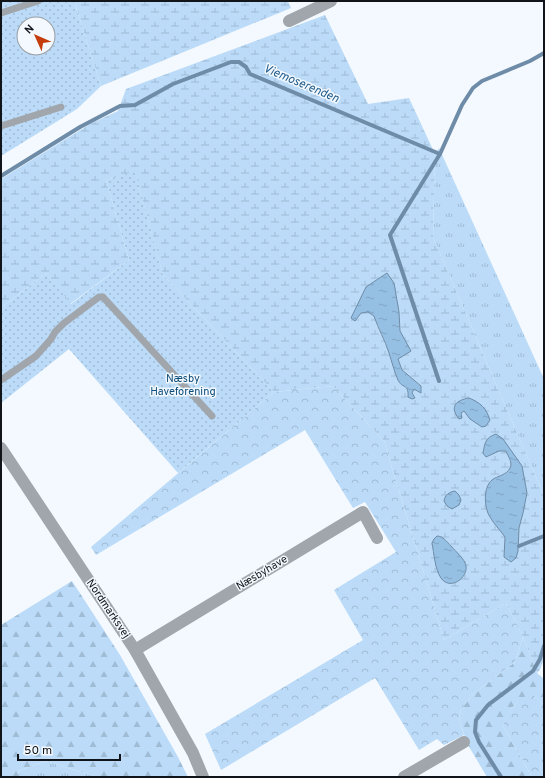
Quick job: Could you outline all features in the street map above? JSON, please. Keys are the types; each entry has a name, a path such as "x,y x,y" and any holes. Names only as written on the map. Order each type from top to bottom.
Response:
{"street":[{"path":"289,21 331,1"},
{"name":"Nordmarksvej","path":"1,448 135,650 193,753 203,777"},
{"name":"Næsbyhave","path":"135,650 363,512 377,538"},
{"path":"404,777 464,742"}],"lane":[{"path":"1,13 38,1"},
{"path":"1,126 61,107"},
{"path":"1,380 36,356 64,323 99,297 103,297 212,416"}],"green space":[{"path":"1,1 74,1 101,86 77,109 1,156"},
{"path":"74,1 288,1 291,8 101,86"},
{"path":"325,15 368,104 409,98 435,154 433,237 544,496 544,658 540,670 537,673 523,637 506,603 444,640 384,441 333,386 274,392 163,275 135,172 106,180 129,260 70,304 46,273 1,308 1,179 90,124 118,111 126,89","holes":["394,283 399,312 400,331 398,359 402,370 421,386 414,389 412,393 415,398 407,388 399,382 389,352 374,316 368,312 361,313","503,439 527,493 519,528 518,551 504,557 505,537 489,516 486,489 491,481 506,473 510,468 511,463 506,451 499,451","445,540 463,560 465,574 457,582 439,575 432,543"]},
{"path":"439,148 544,379 544,496 433,237 435,154"},
{"name":"Næsby Haveforening","path":"135,171 163,275 274,392 178,473 69,349 1,403 1,308 46,273 71,304 129,260 106,180"},
{"path":"333,386 384,441 444,640 506,603 523,637 515,662 473,694 461,709 459,721 464,735 444,745 437,739 419,750 375,678 221,770 205,734 363,640 334,590 396,552 365,502 353,508 305,430 96,555 91,547 274,392"},
{"path":"72,581 120,655 188,777 97,777 46,761 18,771 20,777 1,777 1,625"},
{"path":"523,637 537,673 544,679 544,705 533,695 522,698 513,707 503,726 532,777 487,777 468,745 459,721 461,709 473,694 515,662"},
{"path":"533,695 544,705 544,777 532,777 503,726 507,715 515,704 523,697"},
{"path":"46,761 97,777 20,777 18,771"}],"water":[{"path":"387,273 394,283 399,312 400,331 411,351 398,359 402,370 421,386 421,393 414,389 412,393 415,398 412,399 408,397 406,388 398,380 374,316 368,312 361,313 355,321 351,318 366,287"},
{"path":"469,398 480,404 487,412 490,420 486,426 482,427 470,419 464,411 461,413 462,418 459,419 456,415 454,408 457,402"},
{"path":"496,434 503,439 522,466 527,493 519,528 518,551 516,558 511,562 504,557 505,537 490,517 485,498 489,483 507,472 511,466 506,451 499,451 486,457 483,453 486,441"},
{"path":"455,491 461,500 459,505 452,509 447,506 444,501 448,494"},
{"path":"437,536 446,541 465,563 466,570 464,575 458,581 453,583 445,582 437,571 432,543"}],"waterway":[{"name":"Viemoserenden","path":"1,176 80,127 120,106 135,105 173,84 231,62 239,62 246,67 250,74 440,154 462,105 473,88 482,81 530,61 544,53"},
{"path":"439,381 390,235 440,154"},
{"path":"519,546 544,536"},
{"path":"501,777 479,742 475,732 476,720 488,705 533,671 540,659 544,646"}]}
